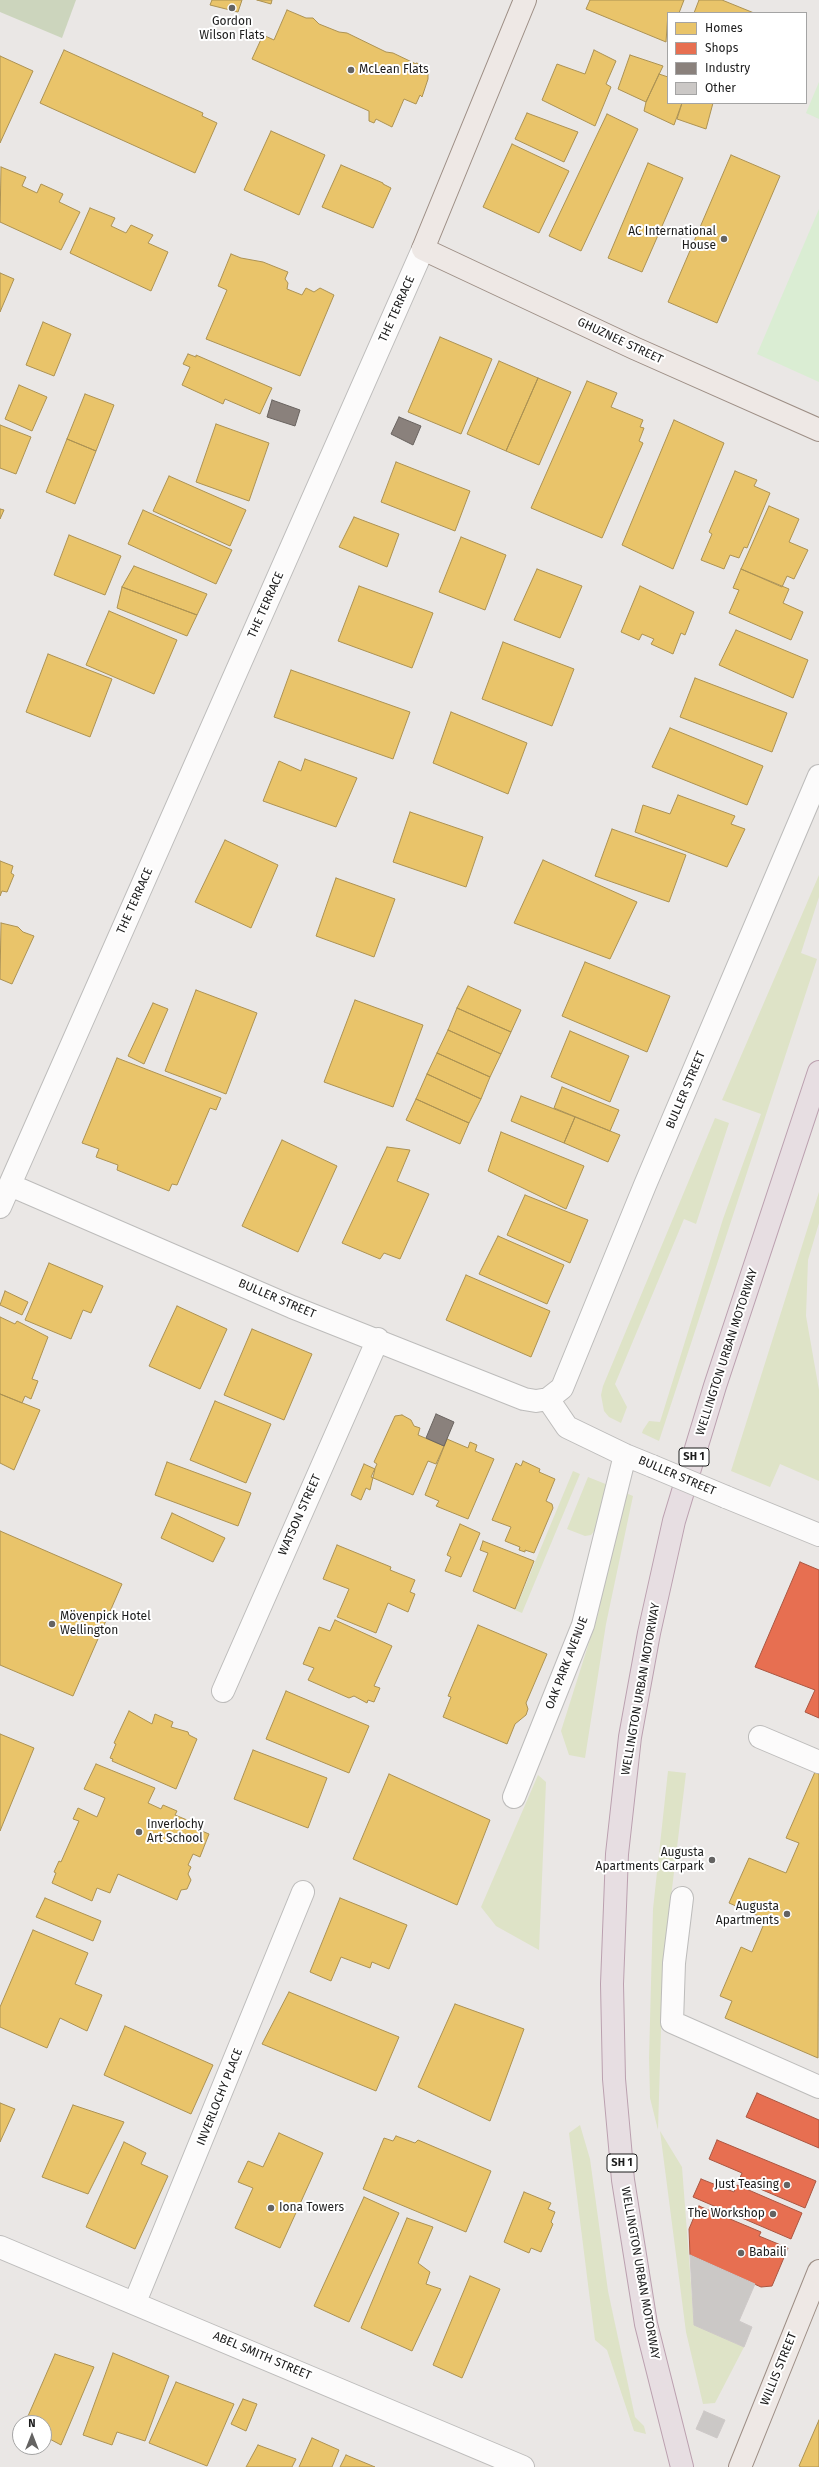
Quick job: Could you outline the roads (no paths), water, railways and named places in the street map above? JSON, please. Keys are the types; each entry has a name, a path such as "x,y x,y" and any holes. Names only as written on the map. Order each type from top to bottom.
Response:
{"highway":[{"name":"WELLINGTON URBAN MOTORWAY","path":"682,2467 646,2324 623,2180 614,2079 612,1992 617,1854 630,1737 649,1633 674,1521 715,1386 819,1072"}],"main road":[{"name":"THE TERRACE","path":"423,249 525,0"},
{"name":"GHUZNEE STREET","path":"423,249 634,348 819,430"},
{"name":"WILLIS STREET","path":"740,2467 819,2271"}],"street":[{"name":"THE TERRACE","path":"0,1207 423,249"},
{"name":"BULLER STREET","path":"10,1185 292,1306 378,1339 524,1399 536,1401 548,1399 562,1388 645,1185 819,776"},
{"name":"WATSON STREET","path":"222,1692 378,1339"},
{"name":"BULLER STREET","path":"548,1399 568,1427 625,1455 819,1534"},
{"name":"OAK PARK AVENUE","path":"514,1797 583,1625 625,1455"},
{"path":"760,1737 819,1762"},
{"name":"INVERLOCHY PLACE","path":"135,2302 303,1892"},
{"path":"682,1898 674,1962 672,2022 819,2087"},
{"name":"ABEL SMITH STREET","path":"0,2247 135,2302 523,2467"}],"place":[{"name":"Gordon Wilson Flats","path":"232,8"},
{"name":"McLean Flats","path":"351,70"},
{"name":"AC International House","path":"724,239"},
{"name":"Mövenpick Hotel Wellington","path":"52,1624"},
{"name":"Inverlochy Art School","path":"139,1832"},
{"name":"Augusta Apartments Carpark","path":"712,1860"},
{"name":"Augusta Apartments","path":"787,1914"},
{"name":"Just Teasing","path":"787,2185"},
{"name":"Iona Towers","path":"271,2208"},
{"name":"The Workshop","path":"773,2214"},
{"name":"Babaili","path":"741,2253"}]}
